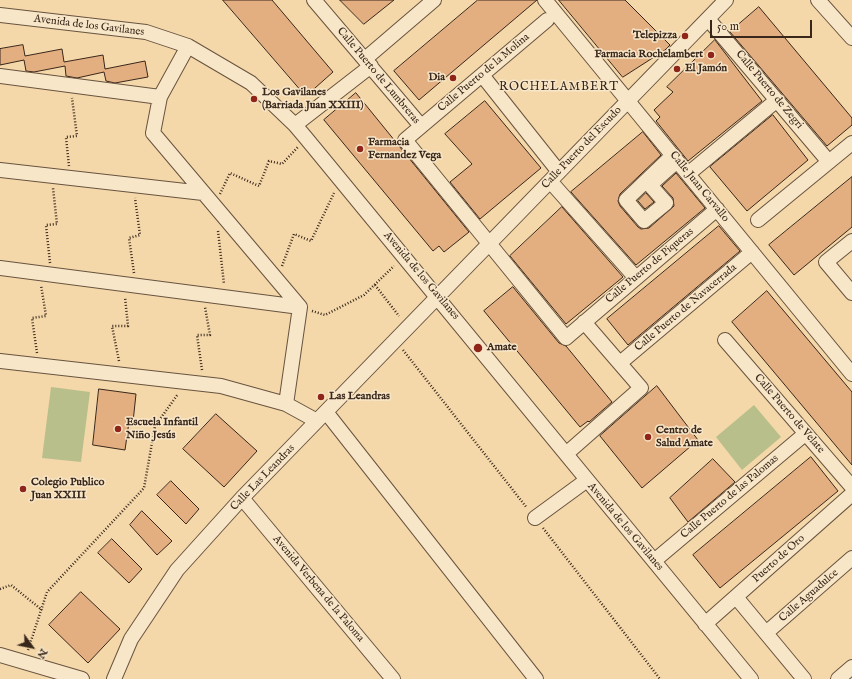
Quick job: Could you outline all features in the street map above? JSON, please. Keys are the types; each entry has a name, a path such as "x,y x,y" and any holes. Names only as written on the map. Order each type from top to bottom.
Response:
{"street":[{"name":"Calle Puerto de Lumbreras","path":"314,0 421,126 405,140 488,244"},
{"path":"295,125 368,63 434,0"},
{"name":"Calle Juan Carvallo","path":"545,0 852,374"},
{"name":"Calle Puerto del Escudo","path":"438,296 726,0"},
{"path":"818,0 852,38"},
{"name":"Avenida de los Gavilanes","path":"0,15 146,32 188,46 251,83 295,125 405,256 751,679"},
{"name":"Calle Puerto de Zegri","path":"708,19 829,162"},
{"name":"Calle Puerto de la Molina","path":"421,126 547,20"},
{"path":"188,46 160,97 153,133 300,307 286,404"},
{"path":"482,74 554,176 636,278"},
{"path":"0,76 160,97"},
{"path":"688,174 777,100"},
{"path":"758,220 852,145"},
{"path":"675,158 650,185 666,203 644,221 626,200 675,158"},
{"path":"0,170 204,193"},
{"name":"Calle Puerto de Piqueras","path":"488,244 566,338 717,209"},
{"path":"852,241 826,262 852,293"},
{"name":"Calle Puerto de Navacerrada","path":"620,363 752,252"},
{"path":"0,268 300,307"},
{"name":"Calle Las Leandras","path":"114,679 131,639 177,570 242,498 438,296"},
{"path":"566,454 641,388 584,322"},
{"name":"Calle Puerto de Velate","path":"725,340 852,488"},
{"path":"0,361 221,386 286,404 321,417 536,679"},
{"name":"Calle Puerto de las Palomas","path":"654,561 805,434"},
{"path":"535,518 587,480"},
{"name":"Puerto de Oro","path":"705,624 852,494"},
{"name":"Avenida Verbena de la Paloma","path":"242,498 393,679"},
{"name":"Calle Aguadulce","path":"766,633 852,558"},
{"path":"736,597 804,679"},
{"path":"0,655 24,662 43,674 82,679"},
{"path":"838,679 852,667"}],"path":[{"path":"70,178 66,137 76,136 71,86"},
{"path":"215,207 230,173 259,186 270,161 282,164 306,138"},
{"path":"39,366 32,318 46,316 46,225 57,224 52,176"},
{"path":"122,375 112,326 128,326 130,285 129,238 140,235 134,186"},
{"path":"276,280 294,234 311,240 337,187"},
{"path":"218,230 226,298"},
{"path":"300,307 325,316 364,295 405,256"},
{"path":"375,285 400,315 396,319"},
{"path":"203,295 210,335 197,335 204,384"},
{"path":"24,662 47,592 144,488 155,426 187,382"},
{"path":"0,589 11,585 42,610"}],"green space":[{"path":"51,387 90,392 81,462 42,458"},
{"path":"754,405 781,437 742,470 716,437"}],"building":[{"path":"223,0 272,0 333,72 306,96"},
{"path":"340,0 394,0 364,24"},
{"path":"478,0 537,0 419,100 394,71"},
{"path":"559,0 625,0 670,45 665,50 623,77"},
{"path":"759,7 852,118 852,125 827,146 730,32"},
{"path":"715,40 762,101 688,161 656,121 660,117 654,110 673,92 667,87"},
{"path":"23,45 25,56 62,49 64,62 103,55 105,69 145,61 148,77 115,83 106,81 104,72 77,78 66,76 65,66 34,72 26,71 24,60 0,65 0,49"},
{"path":"356,93 469,232 444,252 439,246 433,251 324,120"},
{"path":"485,101 541,168 480,219 450,182 472,164 445,134"},
{"path":"773,115 808,160 747,211 710,167"},
{"path":"643,132 661,155 620,194 618,201 620,206 638,227 641,229 649,228 674,206 673,198 662,186 676,173 705,208 636,265 571,192"},
{"path":"852,177 852,227 794,275 769,245"},
{"path":"646,193 654,202 645,209 638,201"},
{"path":"562,207 623,277 566,324 510,256"},
{"path":"719,226 740,251 628,345 607,319"},
{"path":"513,287 559,343 566,346 612,402 589,422 588,421 580,427 484,311"},
{"path":"767,291 852,392 852,465 732,322"},
{"name":"Centro de Salud Amate","path":"657,386 698,440 642,488 600,436"},
{"path":"99,389 136,394 133,422 129,422 125,450 93,445"},
{"path":"216,414 257,451 224,487 183,449"},
{"path":"811,457 838,491 720,588 693,555"},
{"path":"713,459 735,482 688,522 670,498"},
{"path":"171,481 199,509 186,524 157,495"},
{"path":"142,511 172,541 157,555 130,525"},
{"path":"112,539 142,569 129,583 98,553"},
{"path":"81,592 120,629 88,663 49,625"}],"place":[{"name":"Telepizza","path":"685,36"},
{"name":"Farmacia Rochelambert","path":"711,55"},
{"name":"El Jamón","path":"677,69"},
{"name":"Dia","path":"453,78"},
{"name":"Los Gavilanes (Barriada Juan XXIII)","path":"254,99"},
{"name":"Farmacia Fernandez Vega","path":"360,149"},
{"name":"Amate","path":"478,348"},
{"name":"Las Leandras","path":"321,397"},
{"name":"Escuela Infantil Niño Jesús","path":"118,429"},
{"name":"Centro de Salud Amate","path":"648,437"},
{"name":"Colegio Publico Juan XXIII","path":"23,489"}],"district":[{"name":"ROCHELAMBERT","path":"559,88"}]}
